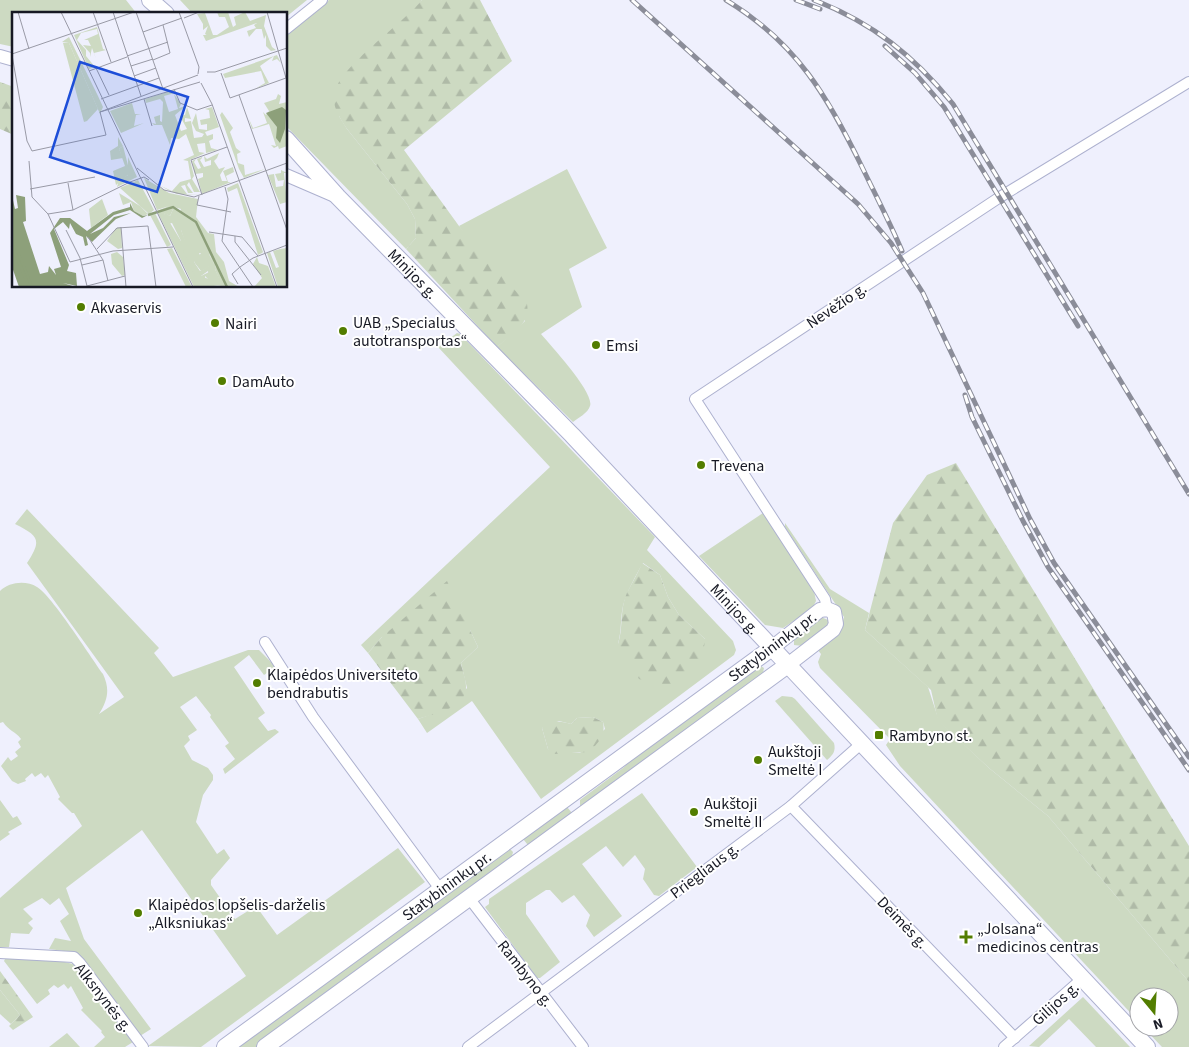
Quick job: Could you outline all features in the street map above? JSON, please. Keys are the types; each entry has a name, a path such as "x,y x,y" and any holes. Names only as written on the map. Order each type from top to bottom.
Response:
{"main road":[{"path":"149,0 157,12"},
{"path":"149,0 164,12"},
{"name":"Minijos g.","path":"288,142 338,197 572,434 1147,1047"},
{"name":"Minijos g.","path":"288,154 338,197"},
{"name":"Statybininkų pr.","path":"225,1047 820,610 827,609 834,612 836,618 833,630 789,664 469,898 274,1044"},
{"path":"570,793 572,808 583,814"},
{"path":"506,840 518,846 521,860"}],"street":[{"path":"288,27 322,0"},
{"name":"Nevėžio g.","path":"827,609 825,599 695,399 1000,197 1189,82"},
{"path":"288,176 338,197"},
{"path":"265,642 313,717 440,889"},
{"name":"Priegliaus g.","path":"468,1047 791,806 862,743"},
{"name":"Deimės g.","path":"791,806 1015,1038"},
{"name":"Rambyno g.","path":"469,898 583,1047"},
{"name":"Alksnynės g.","path":"0,953 74,958 80,963 143,1047"},
{"name":"Gilijos g.","path":"1004,1047 1083,978"}],"green space":[{"path":"0,0 126,0 135,12 12,12 12,47 0,44"},
{"path":"180,0 307,0 288,15 288,12 191,12"},
{"path":"329,0 422,0 339,116 347,129 407,204 415,219 416,238 406,249 288,128 288,34"},
{"path":"422,0 480,0 512,61 404,150 459,226 527,304 526,317 523,323 497,347 406,249 416,238 415,219 407,204 347,129 335,105 334,97 337,86 345,74"},
{"path":"0,82 12,86 12,134 0,129"},
{"path":"567,169 607,248 569,269 582,307 541,334 579,381 590,400 590,406 587,411 573,422 497,347 525,321 459,226"},
{"path":"457,333 460,334 655,537 647,550 733,641 736,650 734,655 541,799 472,701 427,733 418,719 449,708 467,688 461,663 478,647 470,630 382,637 368,653 361,645 550,467 438,347","holes":["643,563 660,575 668,597 679,615 705,639 618,644 624,601","593,717 603,722 605,729 580,753 566,753 548,749 542,728 559,721 571,724 577,718"]},
{"path":"956,463 1189,846 1189,982 1048,816 989,768 938,721 931,690 865,630 893,523 927,475"},
{"path":"27,509 159,648 154,653 173,677 248,650 259,650 276,667 264,675 249,655 234,667 265,713 258,718 268,731 275,729 279,732 225,774 223,769 235,759 225,746 229,743 210,717 211,715 196,696 180,707 197,730 188,736 190,740 184,746 192,760 208,768 213,775 213,780 203,795 196,822 217,854 224,849 230,858 211,880 211,885 235,919 256,906 277,935 398,848 425,882 201,1047 148,1046 246,976 142,830 66,888 84,939 151,1029 140,1036 79,956 71,952 49,949 55,938 71,941 60,921 69,914 59,898 50,905 42,898 23,909 33,919 28,923 33,928 29,934 11,933 9,947 0,947 0,898 82,826 74,813 58,799 60,797 48,775 45,778 41,773 35,777 32,773 25,779 26,781 18,784 12,781 1,766 8,757 11,761 18,756 15,752 21,747 18,742 21,739 3,722 0,723 0,591 13,584 28,583 37,587 52,602 103,674 107,685 107,694 99,714 124,697 27,563 35,549 36,539 29,532 15,524"},
{"path":"763,513 814,591 816,601 812,609 783,628 765,625 699,556"},
{"path":"785,523 830,589 869,613 865,630 928,687 939,721 989,768 1048,816 1189,982 1189,1047 1162,1047 1152,1037 1179,1037 1179,987 1129,987 1129,1011 900,766 886,745 890,739 820,668 818,662 821,654 817,649 840,632 844,617 785,527"},
{"path":"642,563 660,575 668,597 679,615 705,639 704,648 698,662 688,674 669,690 639,679 618,644 625,598"},
{"path":"447,581 478,647 461,663 466,686 465,694 461,700 448,709 418,719 368,653 382,637"},
{"path":"821,617 828,620 828,626 803,646 794,645 794,638"},
{"path":"759,665 764,668 763,673 582,807 580,806 580,800 623,768 647,745"},
{"path":"782,696 795,699 834,743 834,753 827,760 775,701"},
{"path":"593,717 603,722 604,727 598,742 589,752 554,754 548,749 542,728 545,725 555,721 571,724 577,718"},
{"path":"642,793 697,867 659,896 654,895 643,879 645,869 635,855 623,867 606,846 582,864 622,916 594,937 586,926 590,915 574,895 562,903 550,890 546,890 526,903 526,914 560,962 540,978 537,978 485,907 489,904 489,899"},
{"path":"0,800 13,818 17,816 22,824 8,832 10,834 0,841"},
{"path":"567,807 572,813 528,845 523,839"},
{"path":"509,848 513,852 511,860 256,1047 234,1047"},
{"path":"6,957 56,960 73,964 133,1042 125,1047 94,1047 105,1037 102,1031 81,1010 83,1008 71,986 68,989 64,984 58,988 54,985 48,990 50,994 37,1004 4,961"},
{"path":"0,971 33,1017 13,1030 9,1026 20,1015 0,990"},
{"path":"0,990 20,1015 11,1024 0,1014"},
{"path":"1083,997 1130,1047 1096,1047 1069,1019 1039,1047 1029,1046"},
{"path":"67,1033 80,1047 49,1047"}],"railway":[{"path":"632,0 858,204 891,243 923,293 1030,519 1054,563 1189,757"},
{"path":"726,0 772,34 791,53 823,95 850,143 902,251"},
{"path":"796,0 820,9"},
{"path":"814,0 855,19 891,42 923,70 953,104 1189,494"},
{"path":"885,46 915,73 944,107 1078,326"},
{"path":"965,395 972,417 1023,521 1048,567 1189,770"}],"place":[{"name":"Akvaservis","path":"81,307"},
{"name":"Nairi","path":"215,323"},
{"name":"UAB „Specialus autotransportas“","path":"343,331"},
{"name":"Emsi","path":"596,345"},
{"name":"DamAuto","path":"222,381"},
{"name":"Trevena","path":"701,465"},
{"name":"Klaipėdos Universiteto bendrabutis","path":"257,683"},
{"name":"Rambyno st.","path":"879,735"},
{"name":"Aukštoji Smeltė I","path":"758,760"},
{"name":"Aukštoji Smeltė II","path":"694,812"},
{"name":"Klaipėdos lopšelis-darželis „Alksniukas“","path":"138,913"},
{"name":"„Jolsana“ medicinos centras","path":"966,937"}]}
